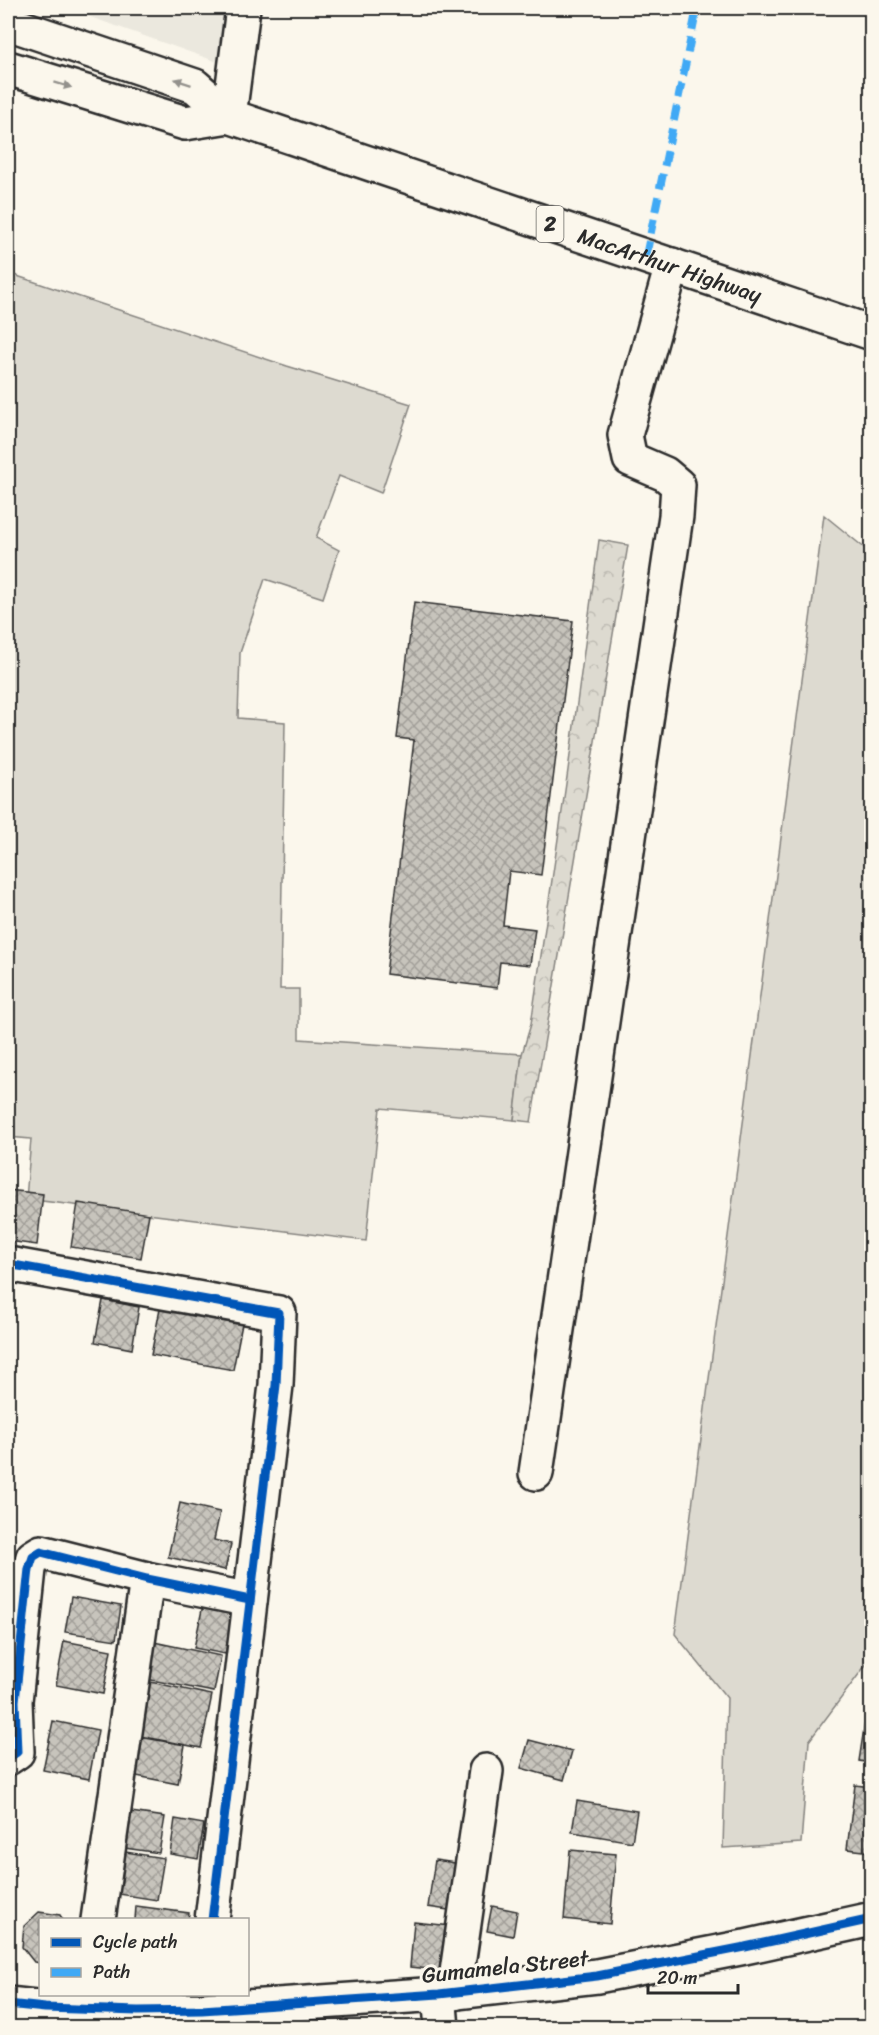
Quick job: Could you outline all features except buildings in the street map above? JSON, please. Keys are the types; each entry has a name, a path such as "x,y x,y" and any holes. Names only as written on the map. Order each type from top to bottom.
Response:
{"main road":[{"path":"229,116 243,8"},
{"name":"MacArthur Highway","path":"8,23 195,86 229,116 872,333"},
{"name":"MacArthur Highway","path":"8,68 185,123 229,116"},
{"path":"536,1473 676,516 678,485 665,474 630,459 625,435 672,265"},
{"path":"8,1264 279,1313 276,1385 212,1918"},
{"path":"8,1758 17,1752 15,1701 29,1569 33,1557 41,1552 147,1579 250,1600"},
{"path":"98,1918 147,1579"},
{"path":"442,2028 486,1771"},
{"name":"Gumamela Street","path":"8,2004 45,2018 87,2002 138,2011 202,2002 271,2017 447,1993 597,1976 746,1947 872,1919"}],"shaded area":[{"path":"65,8 255,8 245,71 215,61"}],"green space":[{"path":"8,273 287,366 411,404 381,493 339,476 316,538 339,550 323,598 265,579 240,653 238,718 285,722 280,989 299,989 299,1039 522,1054 514,1120 380,1108 366,1241 26,1199 31,1139 8,1137"},
{"path":"824,515 872,554 871,1658 809,1741 801,1843 723,1848 727,1698 675,1634"},
{"path":"599,540 628,545 531,1122 514,1120 522,1054 531,1024"}],"marked path":[{"path":"646,256 697,8"}],"cycle path":[{"path":"8,1264 279,1313 276,1385 212,1918"},
{"path":"8,1758 17,1752 15,1701 29,1569 33,1557 41,1552 147,1579 250,1600"},
{"path":"8,2004 45,2008 138,2011 202,2010 439,1994 597,1976 872,1919"}]}
